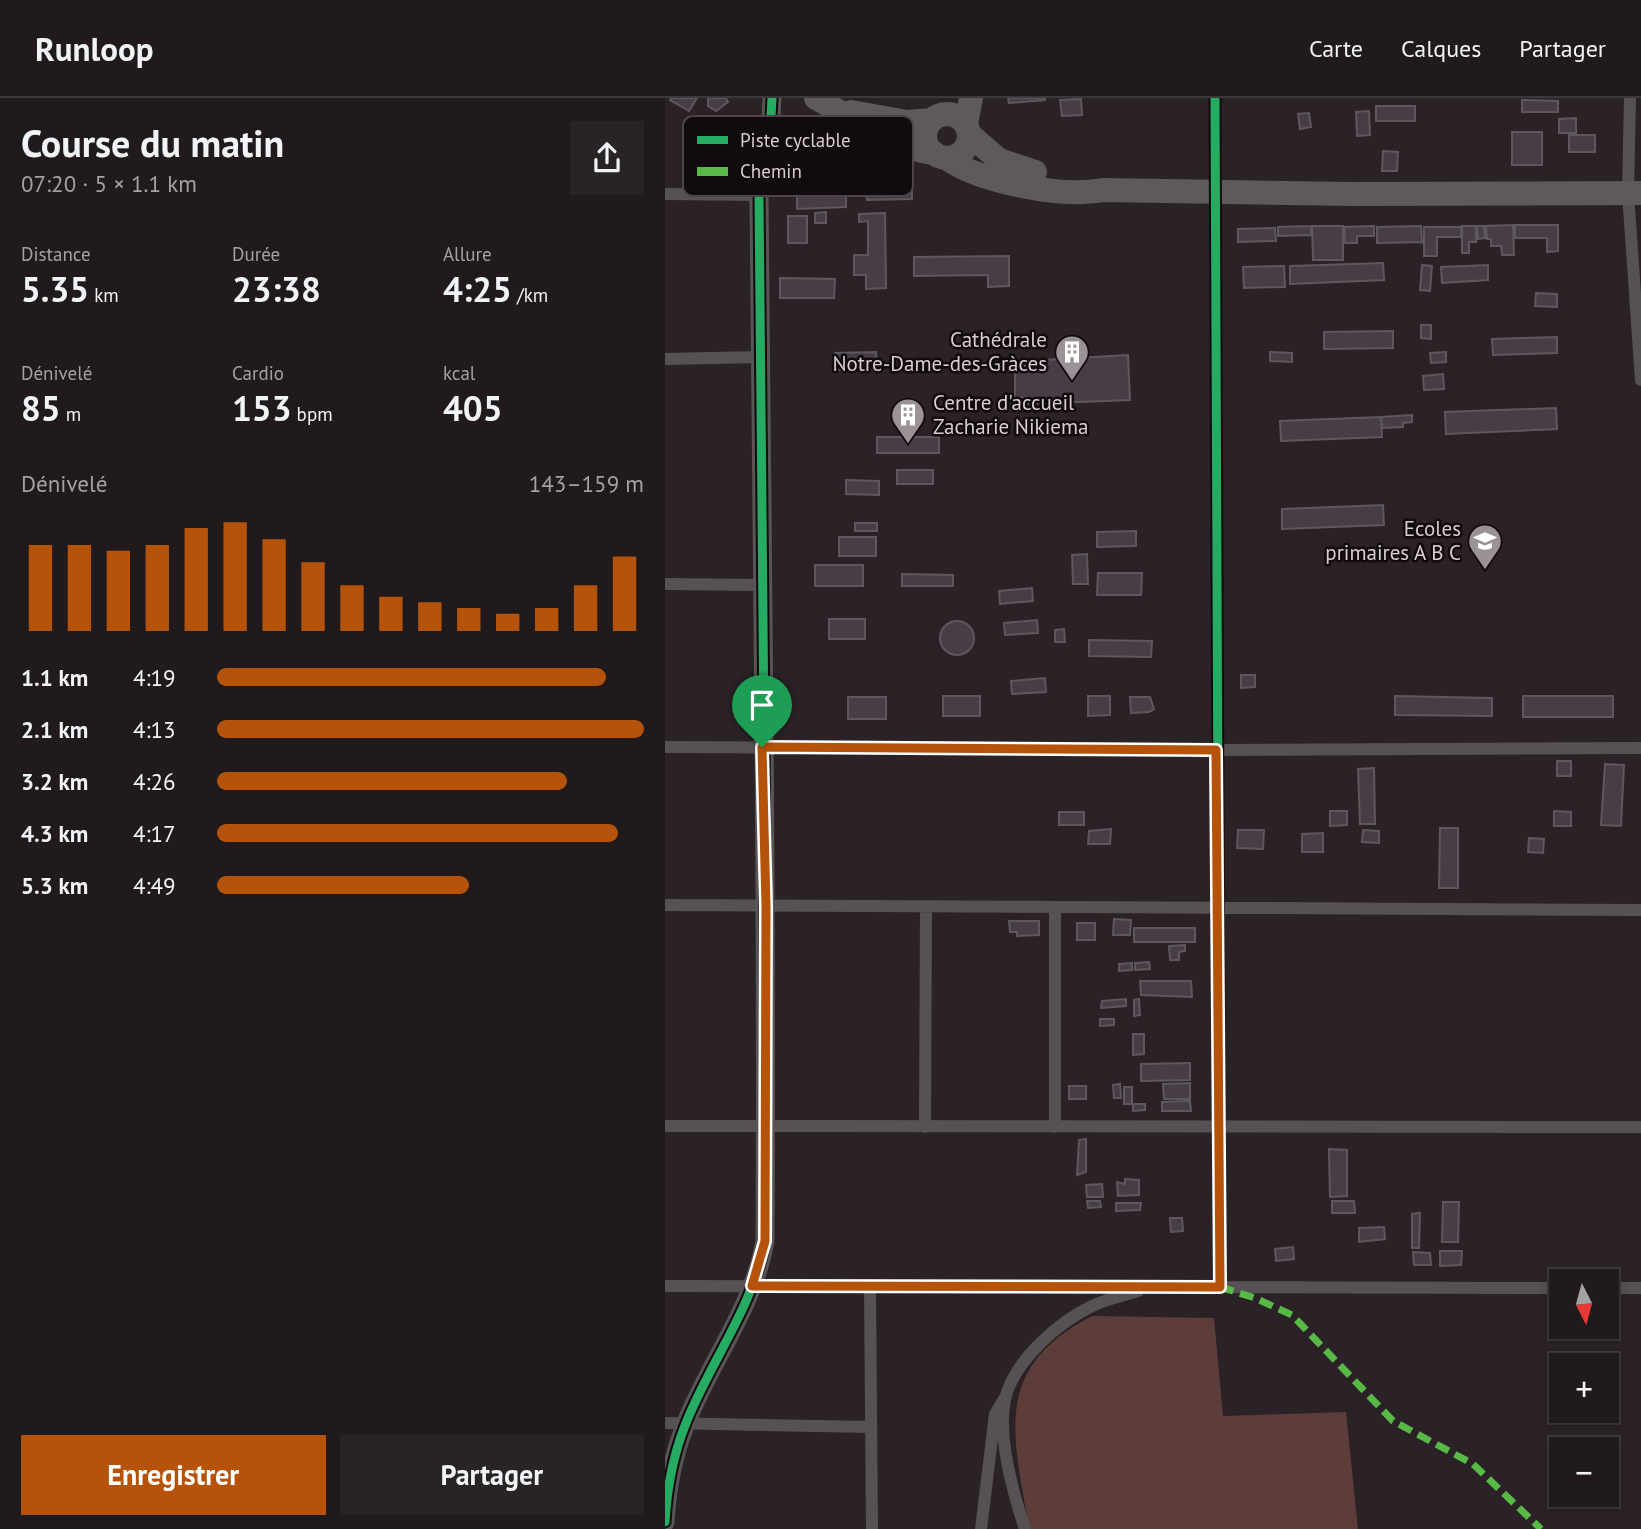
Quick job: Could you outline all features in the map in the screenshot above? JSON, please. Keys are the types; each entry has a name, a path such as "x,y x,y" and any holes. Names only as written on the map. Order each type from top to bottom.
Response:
{"highway":[{"path":"913,150 940,155 960,153 968,141 971,98"},
{"path":"826,104 875,116"},
{"path":"826,104 846,116"},
{"path":"940,111 925,137 940,155 968,170 1008,181 1068,192 1635,193"},
{"path":"913,117 940,111 955,116 999,160 1010,166 1103,190"}],"street":[{"path":"771,116 772,98"},
{"path":"1216,98 1216,750 1220,1287"},
{"path":"1630,98 1641,380"},
{"path":"665,194 683,194"},
{"path":"665,1522 668,1482 686,1423 752,1286 765,1241 766,906 760,585 759,196"},
{"path":"665,359 760,357"},
{"path":"665,584 760,585"},
{"path":"665,747 1216,750 1641,748"},
{"path":"665,905 1217,910 1641,910"},
{"path":"925,1127 926,907"},
{"path":"1055,908 1055,1128"},
{"path":"665,1126 1641,1126"},
{"path":"665,1286 1549,1288"},
{"path":"870,1287 872,1529"},
{"path":"981,1529 995,1414 1029,1355 1066,1323 1093,1306 1151,1287"},
{"path":"1619,1288 1641,1288"},
{"path":"1007,1392 1003,1431 1025,1529"},
{"path":"665,1423 871,1427"}],"shaded area":[{"path":"1092,1316 1214,1318 1223,1416 1346,1412 1358,1529 1029,1529 1015,1434 1017,1407 1023,1382 1037,1358 1059,1337"}],"building":[{"path":"697,98 689,111 670,100"},
{"path":"708,98 726,98 728,102 716,111 708,106"},
{"path":"1008,98 1045,98 1045,100 1009,103"},
{"path":"1081,99 1082,115 1062,116 1060,100"},
{"path":"1522,100 1558,101 1558,112 1522,112"},
{"path":"1376,106 1415,106 1415,121 1376,121"},
{"path":"1369,111 1370,135 1357,136 1356,112"},
{"path":"1309,113 1311,127 1300,129 1298,114"},
{"path":"1576,118 1576,133 1559,133 1559,119"},
{"path":"1512,132 1542,132 1542,165 1512,165"},
{"path":"1569,135 1595,135 1595,152 1569,152"},
{"path":"1383,151 1398,152 1397,171 1382,171"},
{"path":"797,196 846,196 846,207 797,209"},
{"path":"867,196 912,196 912,199 867,200"},
{"path":"826,212 826,223 815,223 815,213"},
{"path":"885,213 886,288 866,289 866,275 854,275 854,255 868,255 868,221 859,222 859,214"},
{"path":"788,216 807,216 807,243 788,243"},
{"path":"1513,225 1514,255 1502,255 1501,246 1491,246 1491,239 1487,239 1486,226"},
{"path":"1515,225 1558,225 1558,251 1547,252 1547,238 1515,238"},
{"path":"1311,226 1311,235 1278,236 1278,227"},
{"path":"1312,226 1343,226 1343,260 1313,260"},
{"path":"1374,226 1374,236 1357,236 1357,243 1345,243 1344,227"},
{"path":"1421,226 1422,242 1377,243 1377,227"},
{"path":"1462,226 1476,226 1476,242 1469,242 1469,253 1462,253"},
{"path":"1477,226 1484,226 1485,238 1478,239"},
{"path":"1424,227 1461,227 1461,237 1437,237 1437,256 1424,256"},
{"path":"1275,228 1276,241 1238,242 1238,229"},
{"path":"1009,256 1009,286 988,287 988,275 914,276 914,257"},
{"path":"1383,263 1384,280 1290,284 1290,266"},
{"path":"1422,265 1432,266 1430,291 1420,290"},
{"path":"1488,265 1488,280 1442,283 1441,267"},
{"path":"1284,266 1285,287 1244,288 1243,267"},
{"path":"780,278 835,279 834,298 780,298"},
{"path":"1536,293 1557,294 1557,307 1535,306"},
{"path":"1421,325 1431,325 1431,339 1421,338"},
{"path":"1393,331 1393,348 1324,349 1324,332"},
{"path":"1557,337 1557,353 1493,355 1492,339"},
{"path":"876,352 877,369 835,370 835,353"},
{"path":"1270,352 1292,353 1292,362 1270,361"},
{"path":"1446,352 1446,362 1431,363 1430,353"},
{"name":"Cathédrale Notre-Dame-des-Gràces","path":"1128,355 1130,400 1028,404 1028,397 1015,398 1015,366 1027,366 1027,361"},
{"path":"1443,374 1444,389 1424,390 1423,376"},
{"path":"1556,408 1557,429 1446,434 1445,412"},
{"path":"1412,415 1412,422 1403,423 1403,427 1382,428 1381,417"},
{"path":"1381,417 1382,437 1281,441 1280,421"},
{"name":"Centre d'accueil Zacharie Nikiema","path":"877,437 939,437 939,453 877,453"},
{"path":"897,470 933,470 933,484 897,484"},
{"path":"846,480 879,481 879,495 846,494"},
{"path":"1383,505 1384,525 1282,529 1282,509"},
{"path":"855,523 877,523 877,531 855,531"},
{"path":"1136,531 1136,546 1097,547 1097,532"},
{"path":"839,537 876,537 876,556 839,556"},
{"path":"1087,554 1088,584 1073,584 1072,555"},
{"path":"815,565 863,565 863,586 815,586"},
{"path":"1098,573 1142,573 1141,595 1097,595"},
{"path":"902,574 953,575 953,586 902,586"},
{"path":"1032,588 1033,601 1000,604 999,591"},
{"path":"829,619 865,619 865,639 829,639"},
{"path":"1037,620 1038,633 1005,635 1004,623"},
{"path":"957,621 969,626 974,638 969,650 957,655 945,650 940,638 945,626"},
{"path":"1064,629 1065,642 1055,642 1055,630"},
{"path":"1089,640 1152,641 1151,657 1089,656"},
{"path":"1241,675 1255,675 1255,687 1241,688"},
{"path":"1045,678 1046,692 1012,694 1011,681"},
{"path":"943,696 980,696 980,716 943,716"},
{"path":"1088,696 1110,696 1110,715 1088,716"},
{"path":"1395,696 1492,698 1492,716 1395,715"},
{"path":"1523,696 1613,696 1613,717 1523,717"},
{"path":"848,697 886,697 886,719 848,719"},
{"path":"1130,697 1150,697 1154,709 1131,713"},
{"path":"1557,761 1571,761 1571,776 1557,776"},
{"path":"1605,764 1624,765 1621,826 1601,825"},
{"path":"1374,768 1375,824 1360,824 1358,769"},
{"path":"1330,811 1347,811 1347,825 1330,826"},
{"path":"1554,811 1571,812 1571,826 1554,826"},
{"path":"1059,812 1084,812 1084,825 1059,825"},
{"path":"1440,828 1458,828 1458,888 1439,888"},
{"path":"1111,829 1110,844 1088,844 1089,831"},
{"path":"1238,830 1264,830 1263,849 1237,848"},
{"path":"1363,830 1379,831 1379,843 1362,842"},
{"path":"1323,833 1323,852 1302,852 1302,834"},
{"path":"1529,838 1544,839 1543,853 1528,852"},
{"path":"1114,919 1131,920 1130,935 1113,935"},
{"path":"1009,921 1039,921 1039,935 1017,936 1017,932 1010,932"},
{"path":"1077,923 1095,923 1095,940 1077,940"},
{"path":"1134,928 1195,928 1195,942 1134,942"},
{"path":"1185,945 1185,951 1179,952 1179,960 1170,960 1169,946"},
{"path":"1149,962 1150,969 1135,970 1135,963"},
{"path":"1132,963 1132,970 1119,971 1119,964"},
{"path":"1140,981 1191,981 1192,997 1141,995"},
{"path":"1126,999 1126,1006 1101,1008 1102,1001"},
{"path":"1139,999 1140,1015 1134,1016 1134,1000"},
{"path":"1100,1019 1114,1019 1114,1025 1100,1026"},
{"path":"1133,1034 1144,1034 1144,1054 1133,1055"},
{"path":"1190,1063 1190,1080 1141,1081 1141,1064"},
{"path":"1190,1083 1190,1099 1164,1099 1163,1084"},
{"path":"1120,1084 1121,1098 1114,1098 1113,1085"},
{"path":"1069,1086 1086,1086 1086,1099 1069,1099"},
{"path":"1124,1087 1132,1087 1132,1104 1124,1104"},
{"path":"1190,1101 1191,1111 1162,1111 1162,1102"},
{"path":"1133,1104 1145,1104 1145,1110 1133,1111"},
{"path":"1086,1139 1086,1172 1077,1175 1079,1140"},
{"path":"1329,1149 1347,1150 1347,1196 1330,1197"},
{"path":"1125,1179 1139,1180 1139,1195 1118,1196 1117,1182 1125,1184"},
{"path":"1102,1184 1103,1197 1087,1197 1086,1185"},
{"path":"1087,1201 1100,1201 1101,1207 1088,1208"},
{"path":"1332,1201 1354,1201 1355,1213 1332,1213"},
{"path":"1443,1202 1459,1202 1458,1242 1442,1242"},
{"path":"1116,1203 1141,1203 1140,1210 1116,1211"},
{"path":"1420,1213 1419,1248 1412,1248 1412,1214"},
{"path":"1170,1218 1182,1218 1183,1231 1171,1232"},
{"path":"1384,1227 1385,1239 1359,1242 1359,1228"},
{"path":"1293,1247 1294,1259 1276,1261 1275,1249"},
{"path":"1440,1251 1462,1251 1461,1265 1440,1266"},
{"path":"1413,1252 1430,1253 1431,1265 1414,1265"}],"marked path":[{"path":"1220,1287 1255,1298 1292,1315 1393,1421 1473,1464 1541,1529"}],"cycle path":[{"path":"771,116 772,98"},
{"path":"1215,98 1220,1287"},
{"path":"665,1522 671,1472 681,1435 751,1288 765,1241 765,849 759,196"}],"place":[{"name":"Cathédrale Notre-Dame-des-Gràces","path":"1072,382"},
{"name":"Centre d'accueil Zacharie Nikiema","path":"908,445"},
{"name":"Ecoles primaires A B C","path":"1485,571"}],"route":[{"path":"762,747 1216,750 1220,1287 752,1286 765,1241 766,906 762,747"}]}
